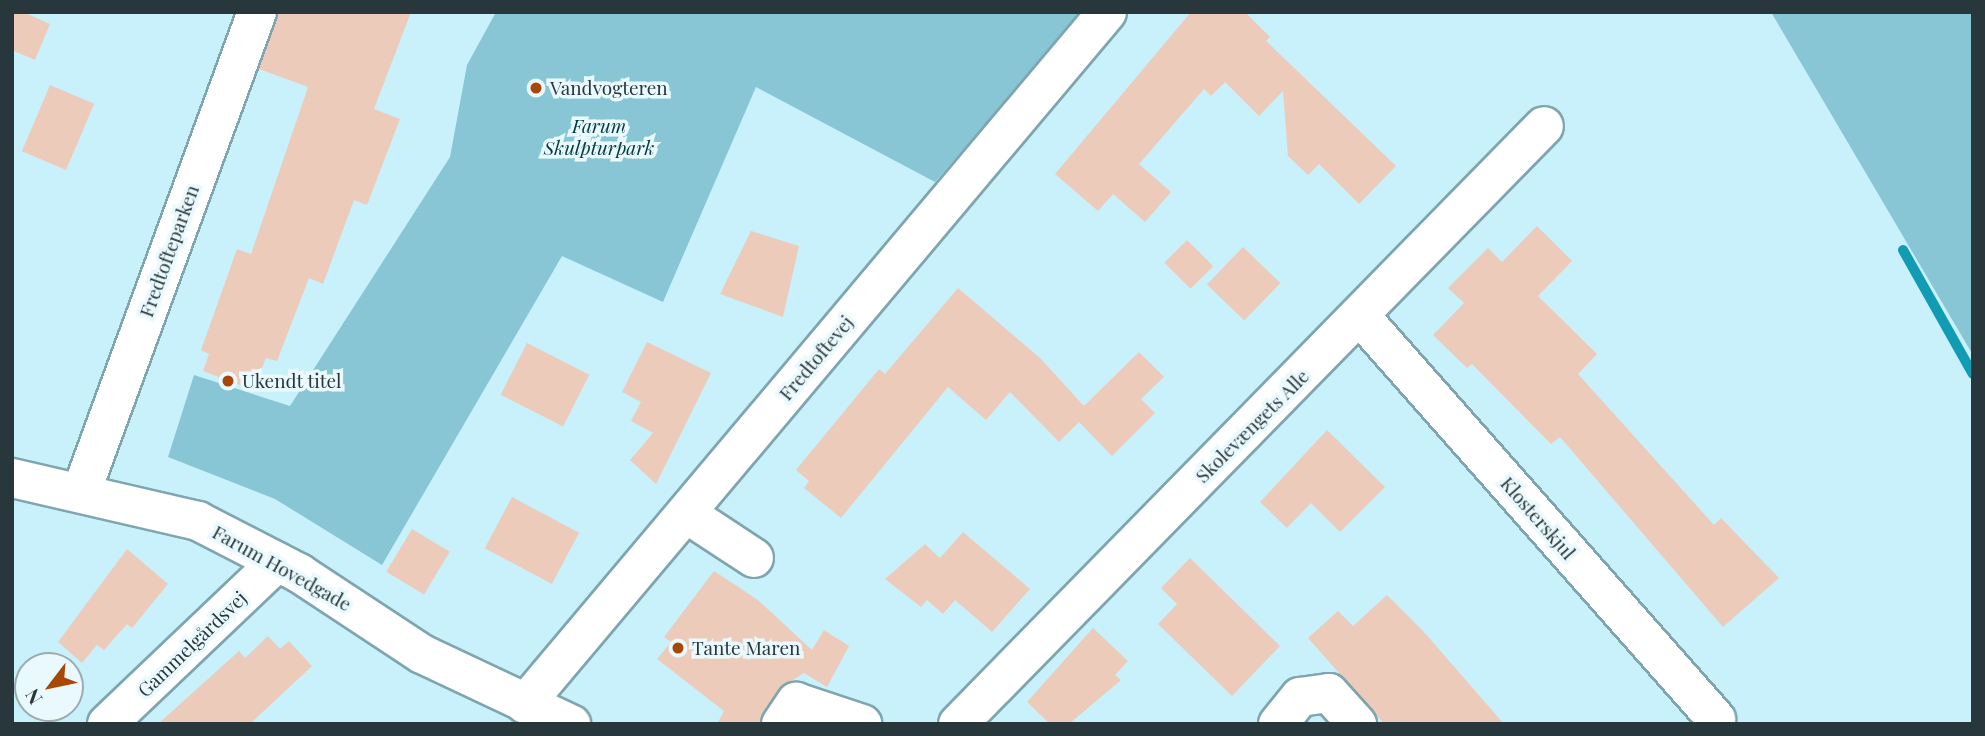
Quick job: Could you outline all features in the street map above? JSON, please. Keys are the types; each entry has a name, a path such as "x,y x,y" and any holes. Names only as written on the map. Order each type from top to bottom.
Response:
{"street":[{"name":"Fredtofteparken","path":"82,490 257,12"},
{"name":"Fredtoftevej","path":"525,704 1107,12"},
{"name":"Skolevængets Alle","path":"958,724 1544,126"},
{"name":"Klosterskjul","path":"1360,316 1716,719"},
{"name":"Farum Hovedgade","path":"12,478 82,490 198,521 277,562 422,653 571,724"},
{"path":"687,514 754,558"},
{"name":"Gammelgårdsvej","path":"107,724 277,562"},
{"path":"1278,724 1300,697 1329,693 1357,724"},
{"path":"781,724 796,702 862,724"}],"green space":[{"name":"Farum Skulpturpark","path":"496,12 1083,12 935,182 756,87 663,302 562,256 382,565 275,499 168,457 194,375 290,406 450,157 467,65"},
{"path":"1771,12 1973,12 1973,355"}],"building":[{"path":"23,12 50,24 35,60 12,50 12,14"},
{"path":"278,12 411,12 374,109 400,119 367,205 354,200 323,284 309,278 277,361 266,358 253,390 203,371 209,354 201,350 237,249 251,254 308,87 259,69"},
{"path":"1191,12 1245,12 1270,37 1266,41 1396,166 1359,204 1319,164 1308,175 1288,156 1283,91 1259,116 1225,82 1211,96 1204,89 1139,164 1171,192 1145,222 1113,194 1098,211 1055,174"},
{"path":"50,85 94,104 66,170 22,151"},
{"path":"1537,226 1572,261 1538,296 1597,354 1578,374 1714,525 1721,518 1779,578 1723,627 1560,437 1551,444 1472,364 1467,368 1433,335 1464,303 1448,288 1488,248 1502,262"},
{"path":"751,231 799,246 783,317 720,294"},
{"path":"1187,240 1213,266 1191,289 1164,263"},
{"path":"1243,247 1280,283 1244,321 1207,284"},
{"path":"958,288 1040,358 1084,406 1139,352 1164,377 1141,399 1155,413 1112,456 1079,422 1059,442 1010,392 986,420 948,387 841,518 804,488 809,481 796,470 879,369 885,374"},
{"path":"647,342 711,373 656,484 630,460 653,433 631,421 641,402 622,392"},
{"path":"527,343 589,375 563,426 501,395"},
{"path":"1327,430 1385,487 1340,532 1311,503 1287,528 1260,502"},
{"path":"512,497 579,533 552,584 485,548"},
{"path":"412,529 450,552 424,595 386,572"},
{"path":"963,532 1030,589 992,632 955,600 943,614 927,600 921,607 885,579 925,544 940,558"},
{"path":"127,549 168,584 132,628 127,624 104,650 97,645 84,661 84,652 69,652 58,642"},
{"path":"1190,558 1280,646 1232,696 1158,624 1177,604 1161,588"},
{"path":"714,571 758,600 812,650 824,630 849,646 827,687 804,673 778,690 759,724 717,724 724,711 657,659 671,642 664,637"},
{"path":"1387,595 1423,631 1504,724 1384,724 1308,638 1338,611 1353,626"},
{"path":"1093,628 1128,661 1115,675 1121,680 1069,724 1050,724 1027,702"},
{"path":"268,636 280,649 289,641 312,666 250,724 158,724 239,651 245,658"}],"waterway":[{"path":"1903,250 1973,374"}],"place":[{"name":"Vandvogteren","path":"536,88"},
{"name":"Ukendt titel","path":"228,381"},
{"name":"Tante Maren","path":"678,648"}]}
